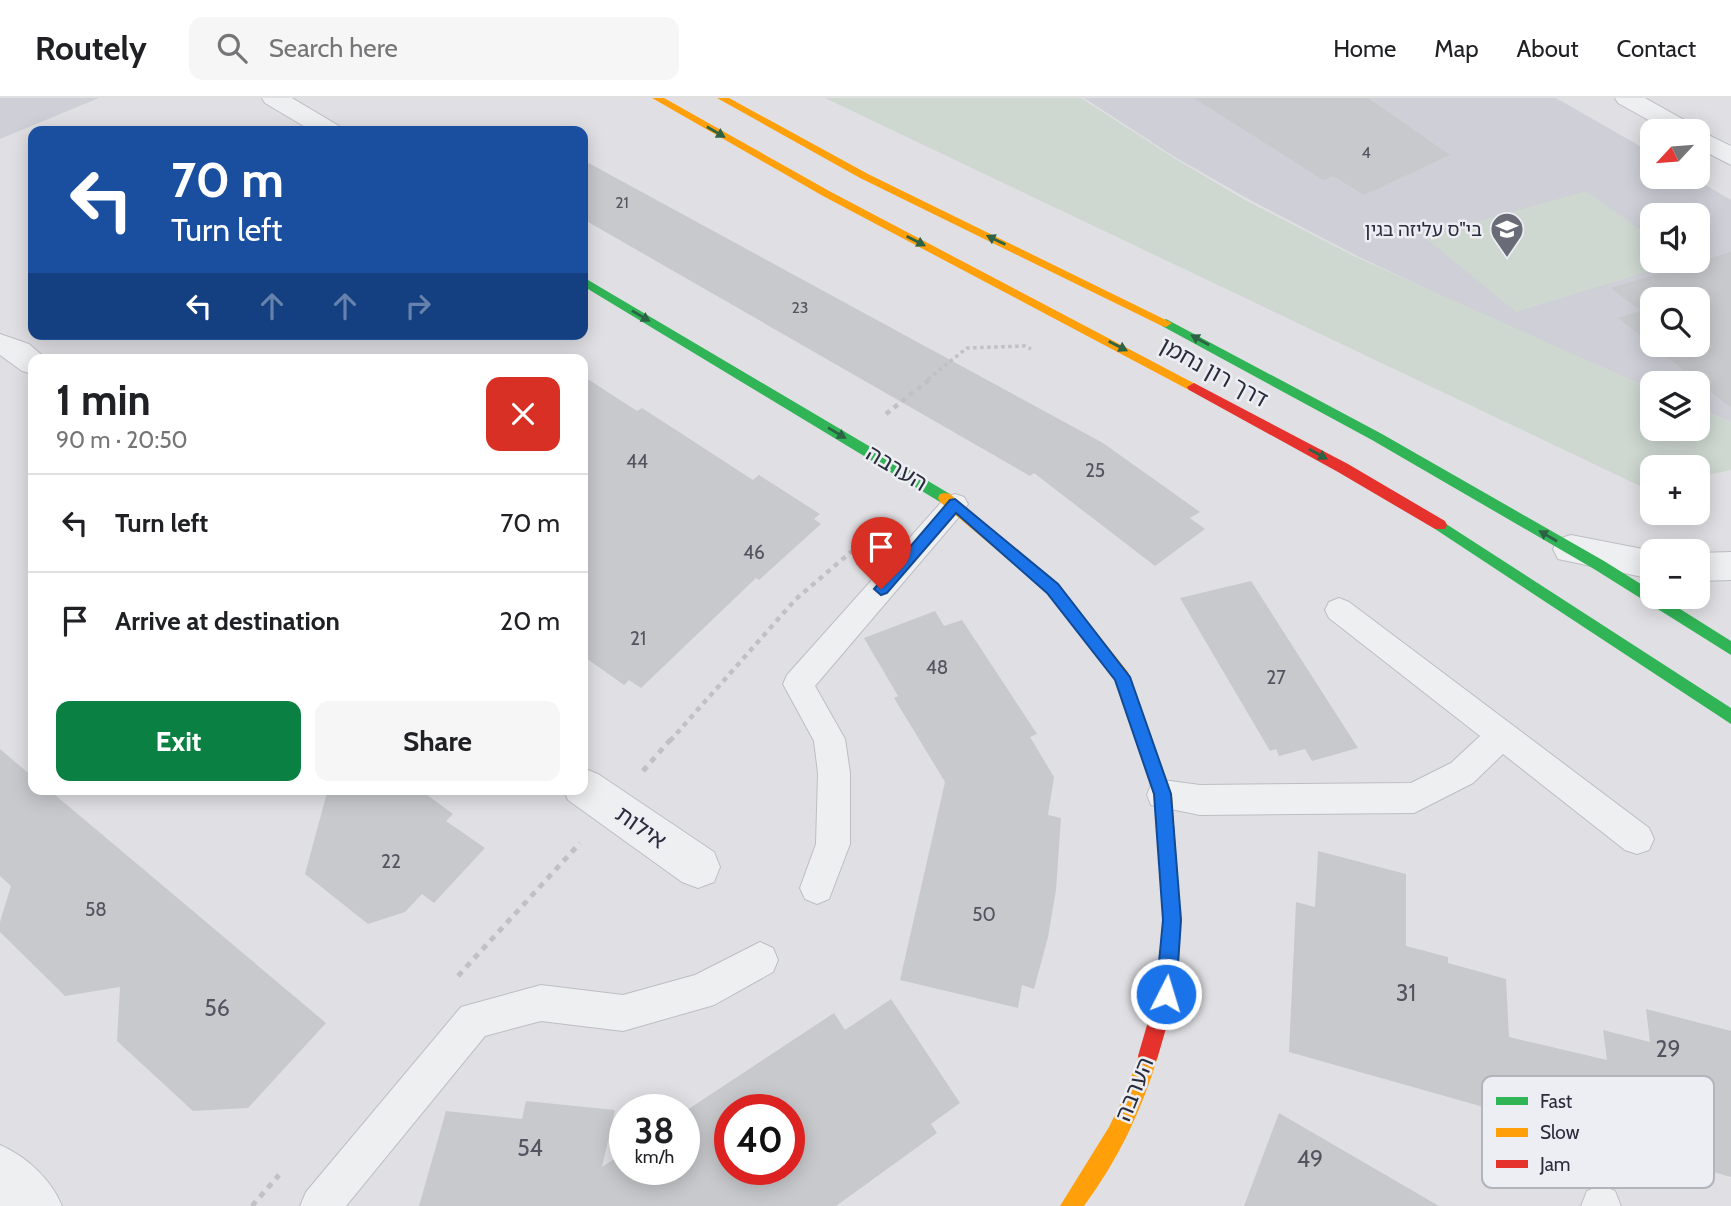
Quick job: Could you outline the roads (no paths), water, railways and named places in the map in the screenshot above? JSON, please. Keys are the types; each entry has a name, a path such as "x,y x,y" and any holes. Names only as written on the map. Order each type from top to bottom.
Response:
{"main road":[{"name":"דרך רון נחמן","path":"657,98 828,196 1155,365 1347,470 1563,602 1731,717"},
{"name":"דרך רון נחמן","path":"722,98 864,176 1189,334 1377,437 1571,549 1731,649"},
{"name":"הערבה","path":"588,284 955,504 1053,589 1122,677 1163,794 1172,920 1166,994 1141,1081 1097,1173 1071,1206"}],"street":[{"path":"274,98 322,126"},
{"path":"1627,98 1664,119"},
{"path":"1710,136 1731,134"},
{"path":"1710,145 1731,157"},
{"path":"0,344 18,351 28,360"},
{"path":"1571,549 1640,563"},
{"path":"1710,567 1731,566"},
{"name":"אילות","path":"597,797 698,867"},
{"path":"0,1171 36,1206"}],"lane":[{"path":"817,888 833,844 834,773 829,740 798,684 955,504"},
{"path":"1339,610 1637,839"},
{"path":"1163,794 1200,800 1414,798 1462,773 1503,734"},
{"path":"320,1206 474,1020 541,1003 623,1013 702,992 760,960"}],"place":[{"name":"בי\"ס עליזה בגין","path":"1507,259"}]}
